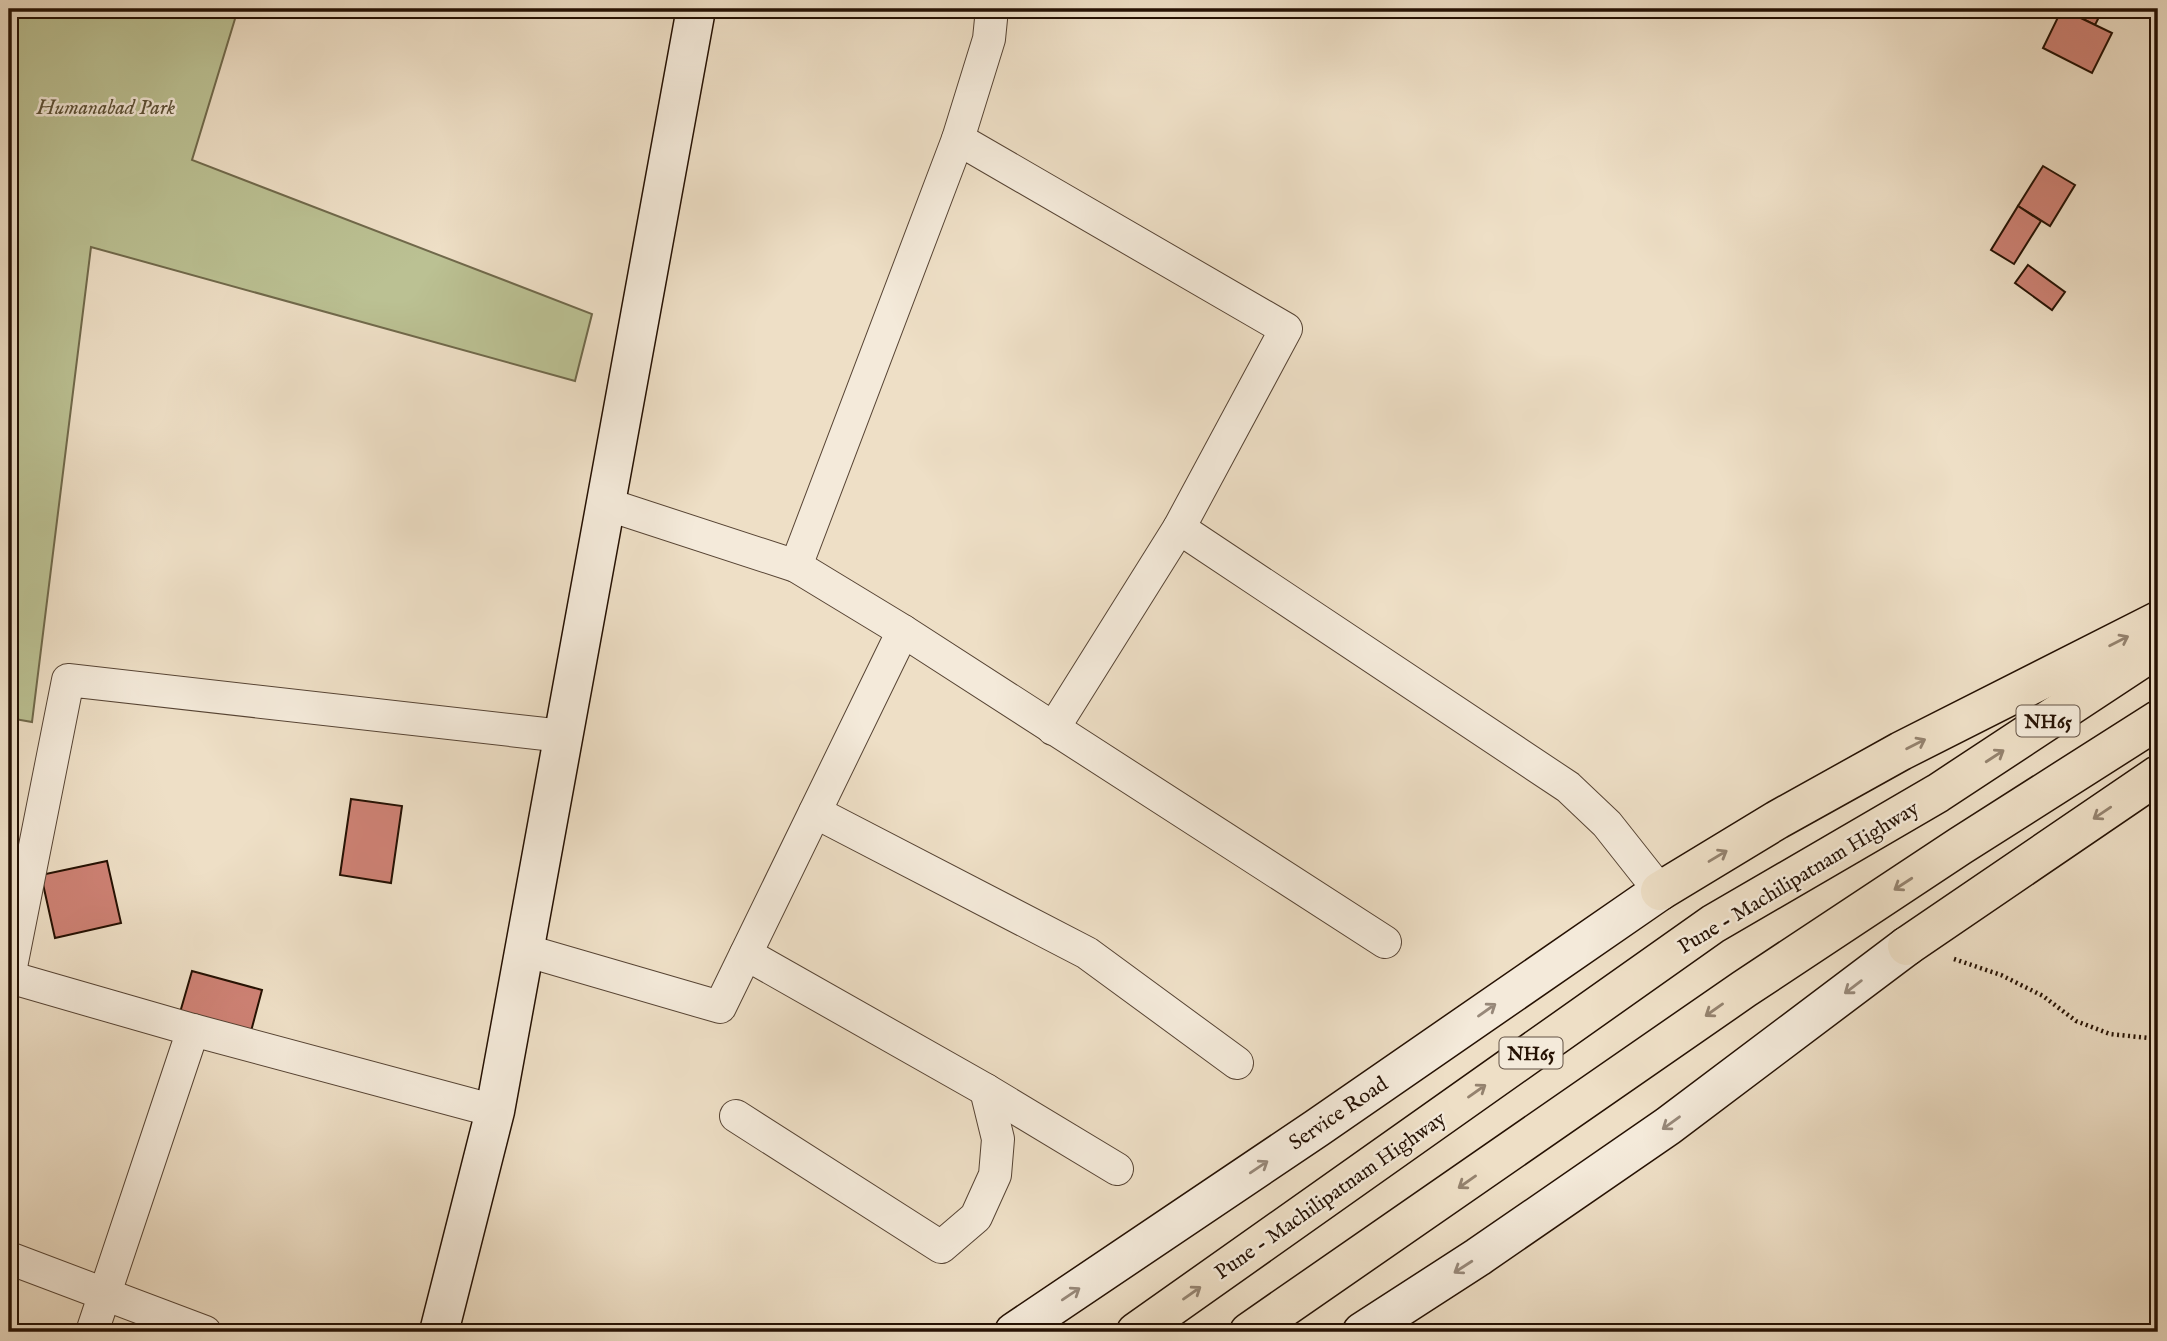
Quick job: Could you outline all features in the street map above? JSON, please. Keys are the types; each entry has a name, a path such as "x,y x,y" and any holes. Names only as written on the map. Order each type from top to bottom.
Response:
{"highway":[{"path":"1660,891 1777,820 1901,751 2158,621"},
{"name":"Pune - Machilipatnam Highway","path":"1136,1332 1713,924 1938,793 2158,648"},
{"name":"NH65","path":"1249,1332 1744,989 1960,846 2158,720"},
{"path":"1908,946 2158,775"}],"street":[{"path":"439,1332 495,1111 696,9"},
{"path":"796,566 958,139 989,39 992,9"},
{"path":"958,139 1286,329 1180,528 1053,729"},
{"path":"606,504 796,566 903,631 1385,942"},
{"path":"1180,528 1568,788 1607,824 1660,891"},
{"path":"524,950 720,1007 903,631"},
{"path":"495,1111 193,1030 9,977 68,680 564,736"},
{"path":"815,812 1087,953 1237,1063"},
{"name":"Service Road","path":"1014,1332 1317,1128 1660,891"},
{"path":"1362,1332 1478,1257 1668,1126 1908,946"},
{"path":"746,954 986,1090 1117,1168"},
{"path":"92,1332 193,1030"},
{"path":"736,1116 941,1247 976,1217 995,1175 998,1139 986,1090"},
{"path":"9,1258 205,1332"}],"path":[{"path":"1908,946 2001,975 2043,996 2076,1021 2110,1034 2158,1040"}],"green space":[{"name":"Humanabad Park","path":"9,9 238,9 192,160 592,314 575,381 91,247 32,722 9,718"}],"building":[{"path":"2062,9 2103,9 2095,25"},
{"path":"2062,9 2112,33 2092,73 2043,48"},
{"path":"2043,166 2075,185 2050,226 2018,206"},
{"path":"2018,206 2041,221 2014,264 1991,250"},
{"path":"2028,265 2065,292 2052,310 2015,283"},
{"path":"351,799 402,806 391,883 340,875"},
{"path":"107,861 121,923 55,938 41,875"},
{"path":"192,971 262,990 250,1035 179,1016"}]}
